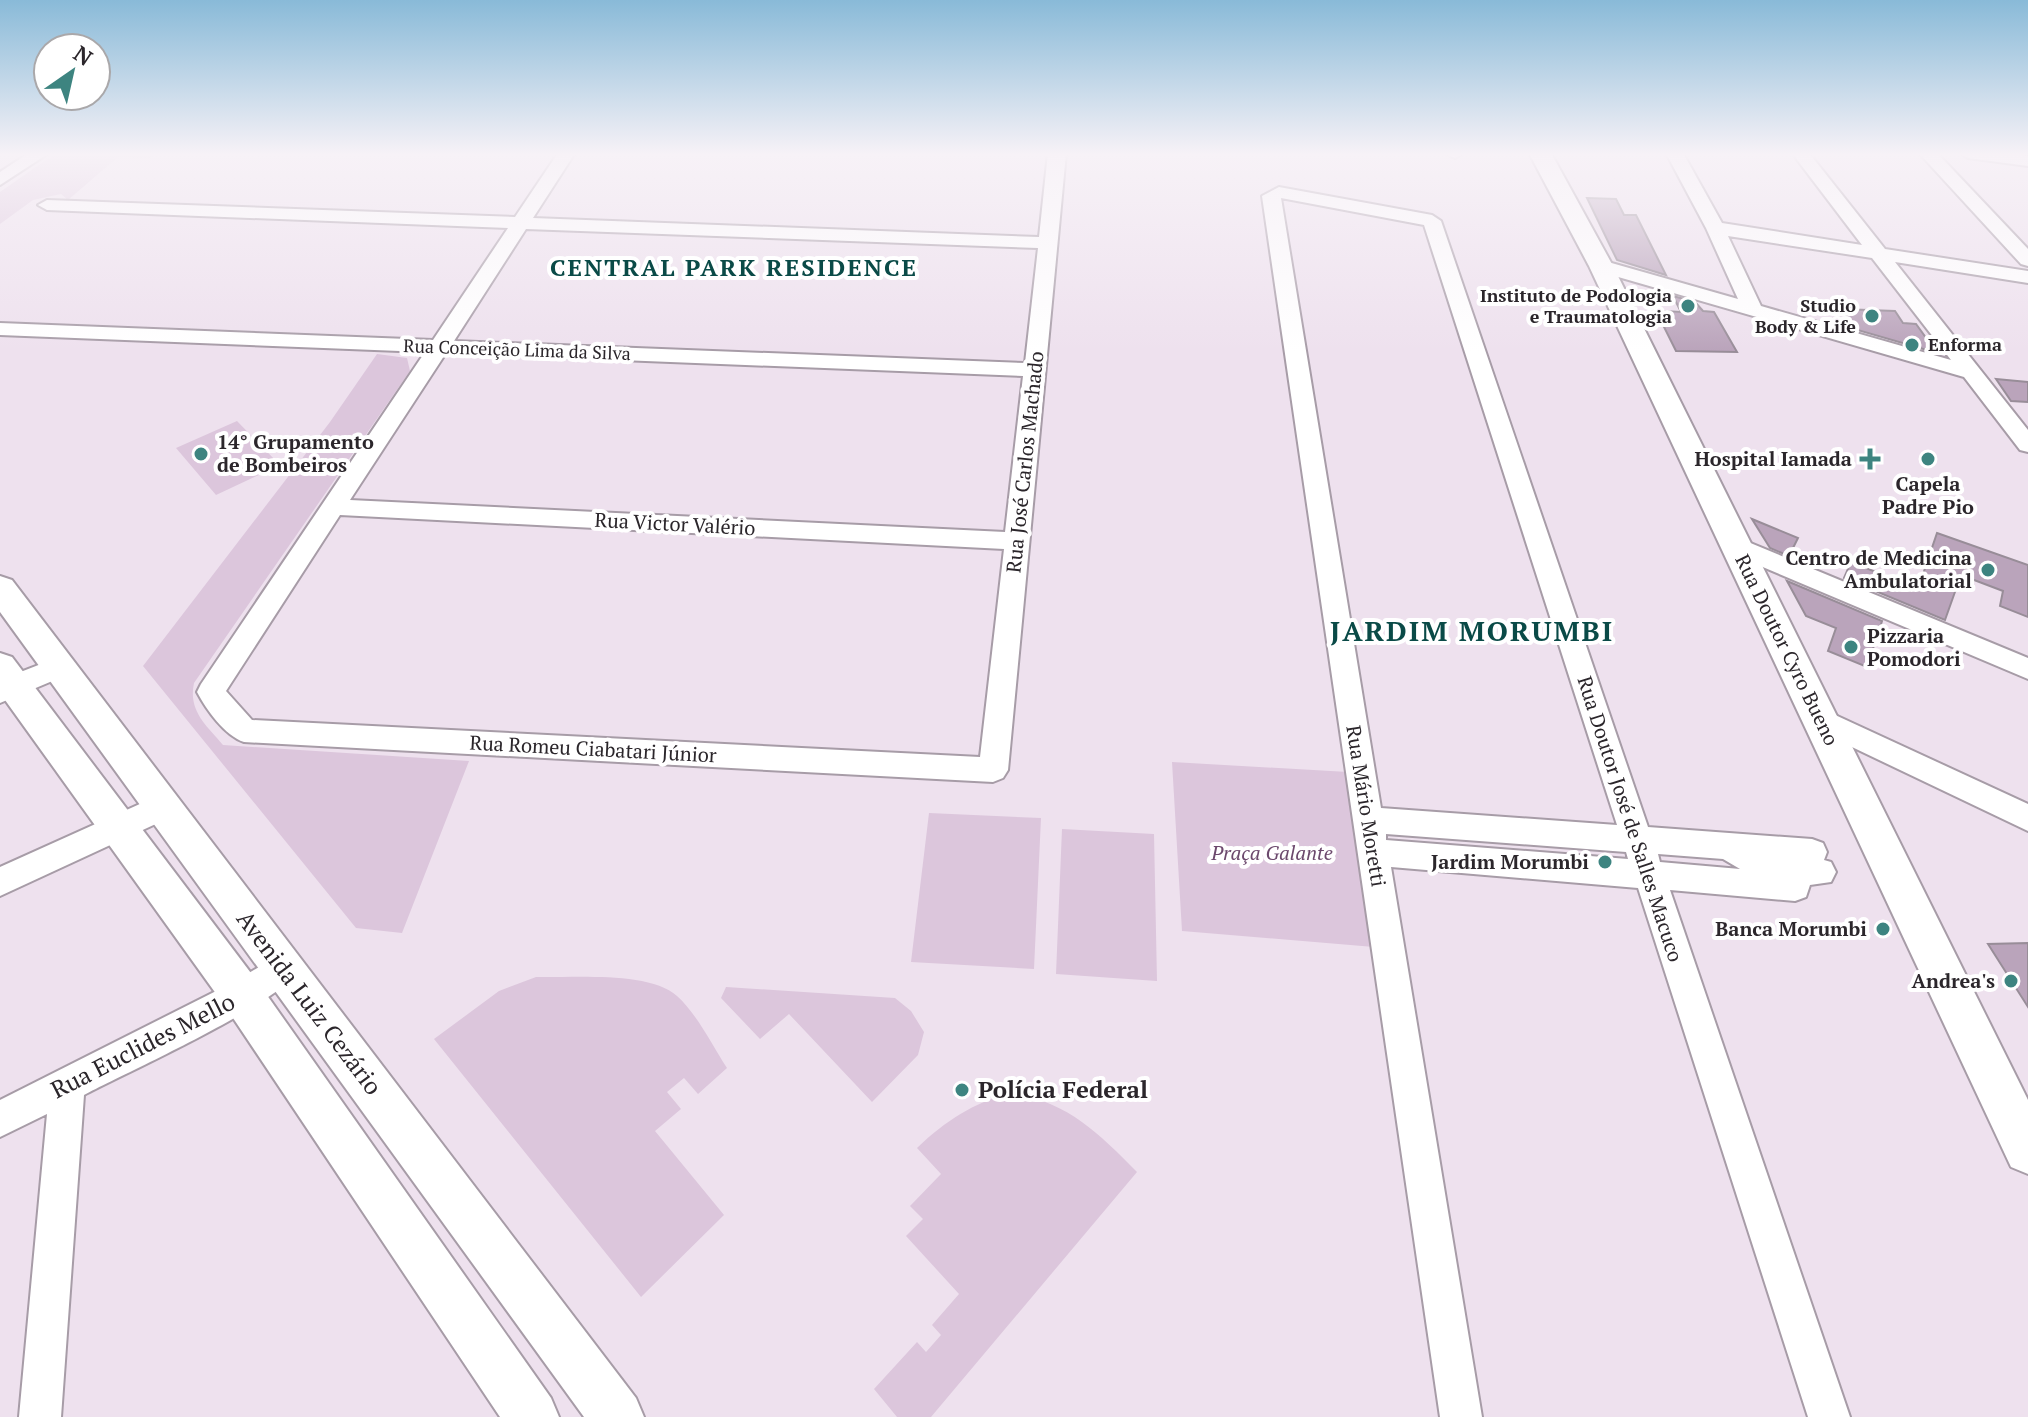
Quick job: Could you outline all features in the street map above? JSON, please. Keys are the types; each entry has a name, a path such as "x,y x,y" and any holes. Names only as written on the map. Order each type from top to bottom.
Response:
{"street":[{"path":"399,219 1048,243"},
{"path":"333,507 524,219"},
{"name":"Rua José Carlos Machado","path":"993,770 1050,219"},
{"name":"Rua Mário Moretti","path":"1275,219 1461,1417"},
{"name":"Rua Doutor José de Salles Macuco","path":"1422,219 1432,221 1829,1417"},
{"name":"Rua Doutor Cyro Bueno","path":"1576,219 2028,1150"},
{"path":"1710,219 1752,309"},
{"path":"1851,219 2028,445"},
{"path":"1989,219 2028,260"},
{"path":"1715,228 2028,277"},
{"path":"1601,266 1972,373"},
{"name":"Rua Conceição Lima da Silva","path":"0,329 1035,370"},
{"name":"Rua Victor Valério","path":"333,507 1017,541"},
{"name":"Rua Romeu Ciabatari Júnior","path":"333,507 211,692 244,731 993,770"},
{"path":"1736,546 2028,669"},
{"name":"Avenida Luiz Cezário","path":"5,604 59,667 283,968 601,1410"},
{"path":"59,667 5,681 120,826 242,995 532,1417"},
{"path":"1820,719 2028,818"},
{"path":"0,882 162,807"},
{"path":"1368,820 1728,846 1769,869 1819,871 1649,875 1373,852"},
{"path":"1475,827 1481,861"},
{"name":"Rua Euclides Mello","path":"0,1119 242,995 283,968"},
{"path":"40,1417 67,1085"}],"green space":[{"path":"377,354 407,358 410,371 194,683 193,693 200,717 223,745 469,761 402,933 356,928 143,666 330,422"},
{"path":"237,421 280,465 216,495 176,448"},
{"name":"Praça Galante","path":"1172,762 1348,772 1374,947 1182,931"},
{"path":"929,813 1041,818 1034,969 911,962"},
{"path":"1062,829 1154,834 1157,981 1056,974"},
{"path":"536,977 630,979 665,988 691,1012 727,1068 698,1094 684,1078 667,1092 681,1109 655,1131 724,1215 641,1297 434,1039 499,991"},
{"path":"726,987 895,998 911,1011 924,1032 918,1055 872,1102 789,1014 760,1039 721,998"},
{"path":"1010,1092 1048,1103 1080,1120 1137,1172 931,1417 897,1417 874,1389 917,1342 926,1352 941,1335 932,1325 959,1294 906,1236 923,1219 910,1206 941,1174 917,1148 960,1114"}],"building":[{"path":"1597,219 1638,219 1666,275 1617,260"},
{"path":"1673,296 1695,302 1703,311 1714,312 1737,352 1676,351 1659,317 1669,318 1665,311 1681,312"},
{"name":"Enforma","path":"1841,309 1895,311 1903,323 1916,324 1937,353 1854,329"},
{"path":"1996,379 2028,382 2028,402 2011,401"},
{"path":"1752,519 1798,538 1789,556 1770,548"},
{"path":"1937,533 2028,565 2028,617 2000,606 2003,591 1961,575 1945,620 1844,578 1851,562 1918,589"},
{"path":"1787,581 1882,621 1867,667 1828,651 1836,628 1806,616"},
{"path":"2028,943 2028,1007 1988,944"}],"place":[{"name":"Instituto de Podologia e Traumatologia","path":"1688,306"},
{"name":"Studio Body & Life","path":"1872,316"},
{"name":"Enforma","path":"1912,345"},
{"name":"14° Grupamento de Bombeiros","path":"201,454"},
{"name":"Hospital Iamada","path":"1870,459"},
{"name":"Capela Padre Pio","path":"1928,459"},
{"name":"Centro de Medicina Ambulatorial","path":"1988,570"},
{"name":"Pizzaria Pomodori","path":"1851,647"},
{"name":"Jardim Morumbi","path":"1605,862"},
{"name":"Banca Morumbi","path":"1883,929"},
{"name":"Andrea's","path":"2011,981"},
{"name":"Polícia Federal","path":"962,1090"}],"district":[{"name":"CENTRAL PARK RESIDENCE","path":"734,268"},
{"name":"JARDIM MORUMBI","path":"1472,631"}]}
